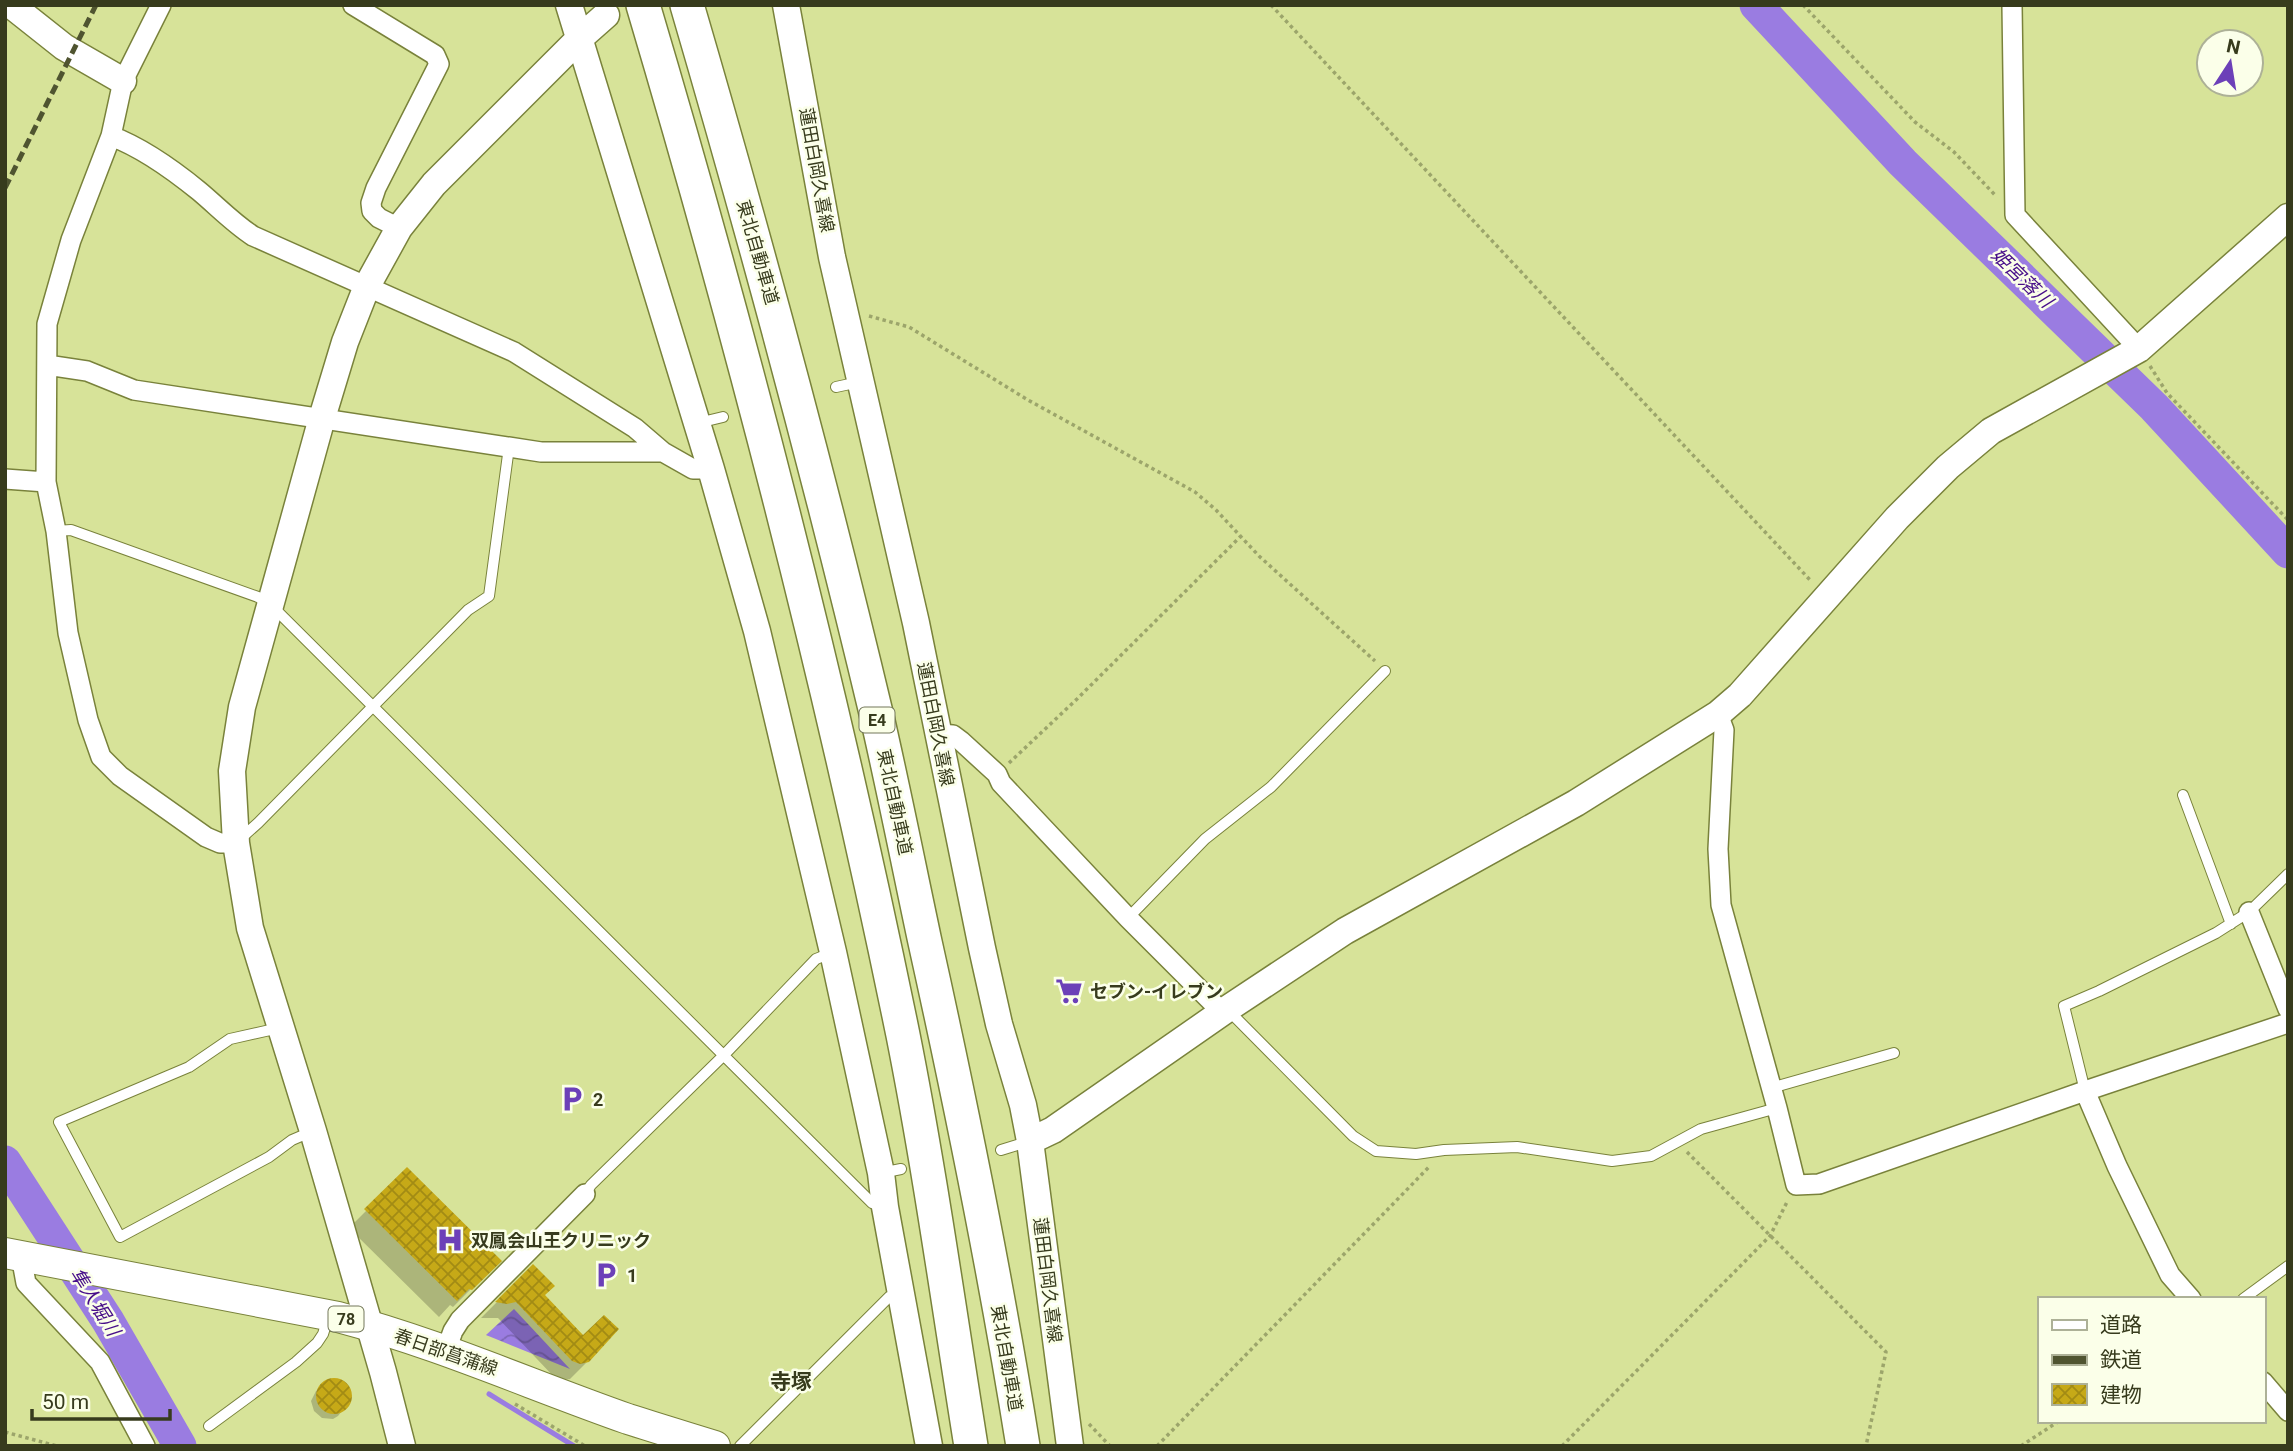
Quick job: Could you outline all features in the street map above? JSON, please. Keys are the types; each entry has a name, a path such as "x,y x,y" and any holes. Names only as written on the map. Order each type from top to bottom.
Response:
{"highway":[{"name":"E4","path":"643,5 766,443 856,813 904,1039 971,1446"},
{"name":"東北自動車道","path":"687,5 776,316 877,719 946,1030 1023,1446"}],"main road":[{"name":"春日部菖蒲線","path":"13,1255 329,1315 368,1325 446,1350 628,1419 722,1445"}],"street":[{"path":"11,5 64,47 123,81"},
{"path":"160,5 123,81 111,136 71,240 47,324 46,482 68,633 88,720 101,757 120,776 206,837 220,843 236,843"},
{"path":"353,5 435,55 439,64 376,188 371,203 372,211 379,218 399,228"},
{"path":"569,5 710,420 711,469 757,631 833,952 891,1171 885,1207 929,1446"},
{"name":"蓮田白岡久喜線","path":"786,5 830,244 888,494 982,948 1030,1141 1070,1446"},
{"path":"2012,5 2015,215 2139,349"},
{"path":"402,1446 313,1131 250,928 236,843 232,771 242,707 322,418 345,342 367,286 399,228 433,184 606,15"},
{"path":"111,136 143,151 174,171 253,236 514,352 635,428 663,452 693,469 711,469"},
{"path":"1030,1141 1053,1130 1345,931 1576,803 1718,714 1740,695 1948,467 1991,431 2139,349 2288,217"},
{"path":"47,365 87,371 134,390 541,452 663,452"},
{"path":"5,479 46,482"},
{"path":"1718,714 1724,730 1718,849 1721,905 1772,1087 1796,1185 1819,1184 2288,1023"},
{"path":"938,734 953,735 997,774 1001,783 1128,918 1224,1011"},
{"path":"2249,912 2288,1010"},
{"path":"2085,1091 2117,1166 2170,1275 2190,1297"},
{"path":"446,1350 460,1320 585,1194"},
{"path":"13,1255 26,1283 100,1362 145,1446"},
{"path":"2265,1384 2288,1411"}],"lane":[{"path":"836,387 862,382"},
{"path":"236,843 374,708 468,610 489,596 509,447"},
{"path":"55,531 71,530 258,597 271,605 872,1203 885,1207"},
{"path":"1128,918 1205,839 1271,787 1385,671"},
{"path":"2183,796 2231,924"},
{"path":"2085,1091 2064,1006 2231,924 2249,912 2288,874"},
{"path":"585,1194 816,959 833,952"},
{"path":"1224,1011 1353,1136 1376,1151 1416,1154 1517,1147 1612,1161 1651,1156 1701,1129 1777,1108"},
{"path":"282,1027 230,1039 188,1067 59,1122 120,1237 269,1157 292,1140 313,1131"},
{"path":"1772,1087 1894,1053"},
{"path":"1001,1150 1030,1141"},
{"path":"2246,1297 2288,1266"},
{"path":"722,1445 889,1297 902,1295"},
{"path":"208,1426 296,1362 317,1343 329,1315"}],"path":[{"path":"1271,5 1803,573 1828,596"},
{"path":"1803,5 1915,122 1954,152 2015,215"},
{"path":"846,316 867,316 909,327 1028,400 1195,492 1216,510 1259,556 1385,671"},
{"path":"2139,349 2167,393 2288,520"},
{"path":"997,774 1077,699 1241,536"},
{"path":"1678,1143 1886,1352 1866,1446"},
{"path":"1157,1446 1444,1150"},
{"path":"1562,1446 1770,1236 1796,1185"},
{"path":"518,1377 511,1392 515,1404 585,1446"},
{"path":"2021,1446 2056,1423"},
{"path":"5,1432 57,1446"}],"water":[{"path":"514,1309 570,1369 486,1335"}],"building":[{"path":"407,1167 502,1261 457,1301 364,1209"},
{"path":"533,1264 555,1286 545,1295 583,1335 604,1315 619,1329 589,1362 580,1364 572,1361 516,1302 495,1302"},
{"path":"334,1378 347,1383 352,1396 347,1409 334,1414 321,1409 316,1396 321,1383"}],"waterway":[{"name":"姫宮落川","path":"1756,5 1903,163 2154,407 2288,552"},
{"name":"隼人堀川","path":"5,1162 108,1321 180,1446"},
{"path":"489,1394 574,1446"}],"railway":[{"path":"5,188 96,5"}],"place":[{"name":"セブン-イレブン","path":"1069,991"},
{"name":"2","path":"572,1099"},
{"name":"双鳳会山王クリニック","path":"450,1240"},
{"name":"1","path":"606,1275"}],"district":[{"name":"寺塚","path":"791,1382"}]}
